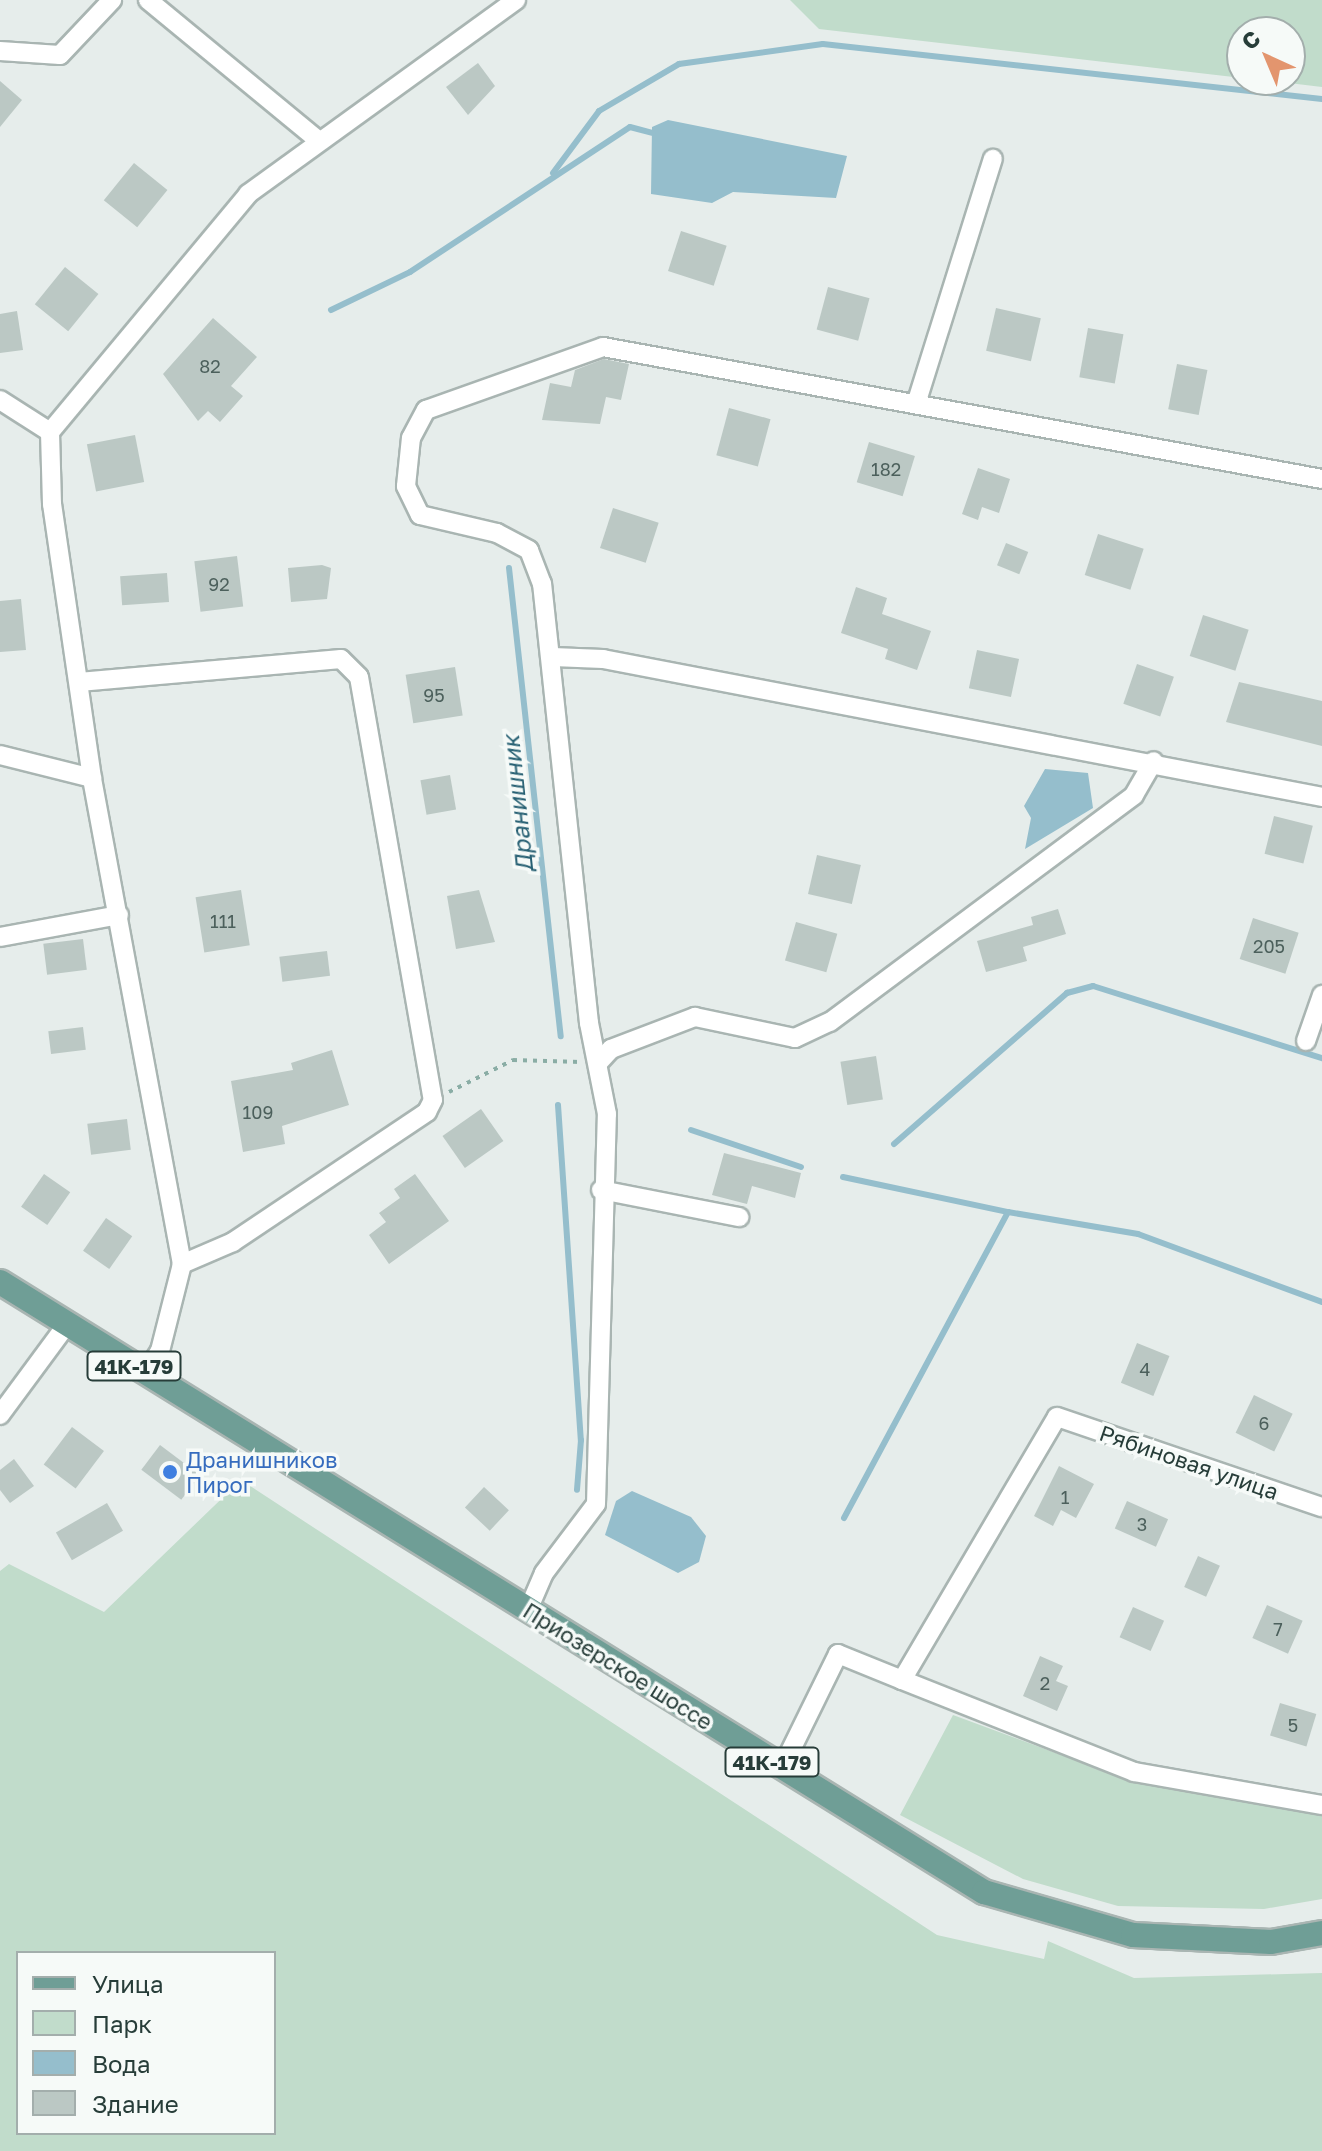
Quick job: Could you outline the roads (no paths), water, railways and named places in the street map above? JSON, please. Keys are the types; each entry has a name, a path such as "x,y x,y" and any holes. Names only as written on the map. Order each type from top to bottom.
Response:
{"main road":[{"name":"Приозерское шоссе","path":"0,1282 984,1892 1133,1935 1271,1942 1322,1933"}],"street":[{"path":"0,51 60,55 112,0"},
{"path":"148,0 318,140"},
{"path":"146,1373 160,1351 182,1264 92,778 61,549 52,504 50,432 248,194 318,140 516,0"},
{"path":"916,404 993,159"},
{"path":"528,1610 544,1573 596,1504 601,1190 607,1114 598,1063 553,657 529,550 497,533 420,515 406,486 411,438 426,410 603,347 1322,479"},
{"path":"0,400 50,432"},
{"path":"553,657 603,659 1154,761 1322,797"},
{"path":"79,682 341,659 359,677 433,1100 427,1112 233,1242 182,1264"},
{"path":"0,755 92,778"},
{"path":"598,1063 611,1049 695,1017 795,1038 830,1022 1134,795 1154,761"},
{"path":"0,937 119,915"},
{"path":"1306,1041 1322,995"},
{"path":"601,1190 739,1217"},
{"path":"0,1415 67,1324"},
{"name":"Рябиновая улица","path":"902,1680 1057,1417 1322,1507"},
{"path":"782,1768 838,1654 1134,1772 1322,1805"}],"water":[{"path":"668,120 847,156 836,198 733,192 712,203 651,194 652,127"},
{"path":"1045,769 1088,773 1093,808 1025,849 1031,818 1024,806"},
{"path":"632,1491 691,1517 706,1536 699,1562 678,1573 605,1535 616,1501"}],"waterway":[{"path":"553,173 599,111 679,64 823,44 1322,99"},
{"path":"331,310 410,272 630,127 652,133"},
{"name":"Дранишник","path":"509,568 561,1036"},
{"path":"894,1144 1067,993 1093,986 1322,1058"},
{"path":"558,1105 581,1440 577,1490"},
{"path":"691,1130 801,1167"},
{"path":"843,1177 1008,1212"},
{"path":"844,1518 1008,1212 1138,1234 1322,1302"}],"place":[{"name":"Дранишников Пирог","path":"170,1472"}]}
